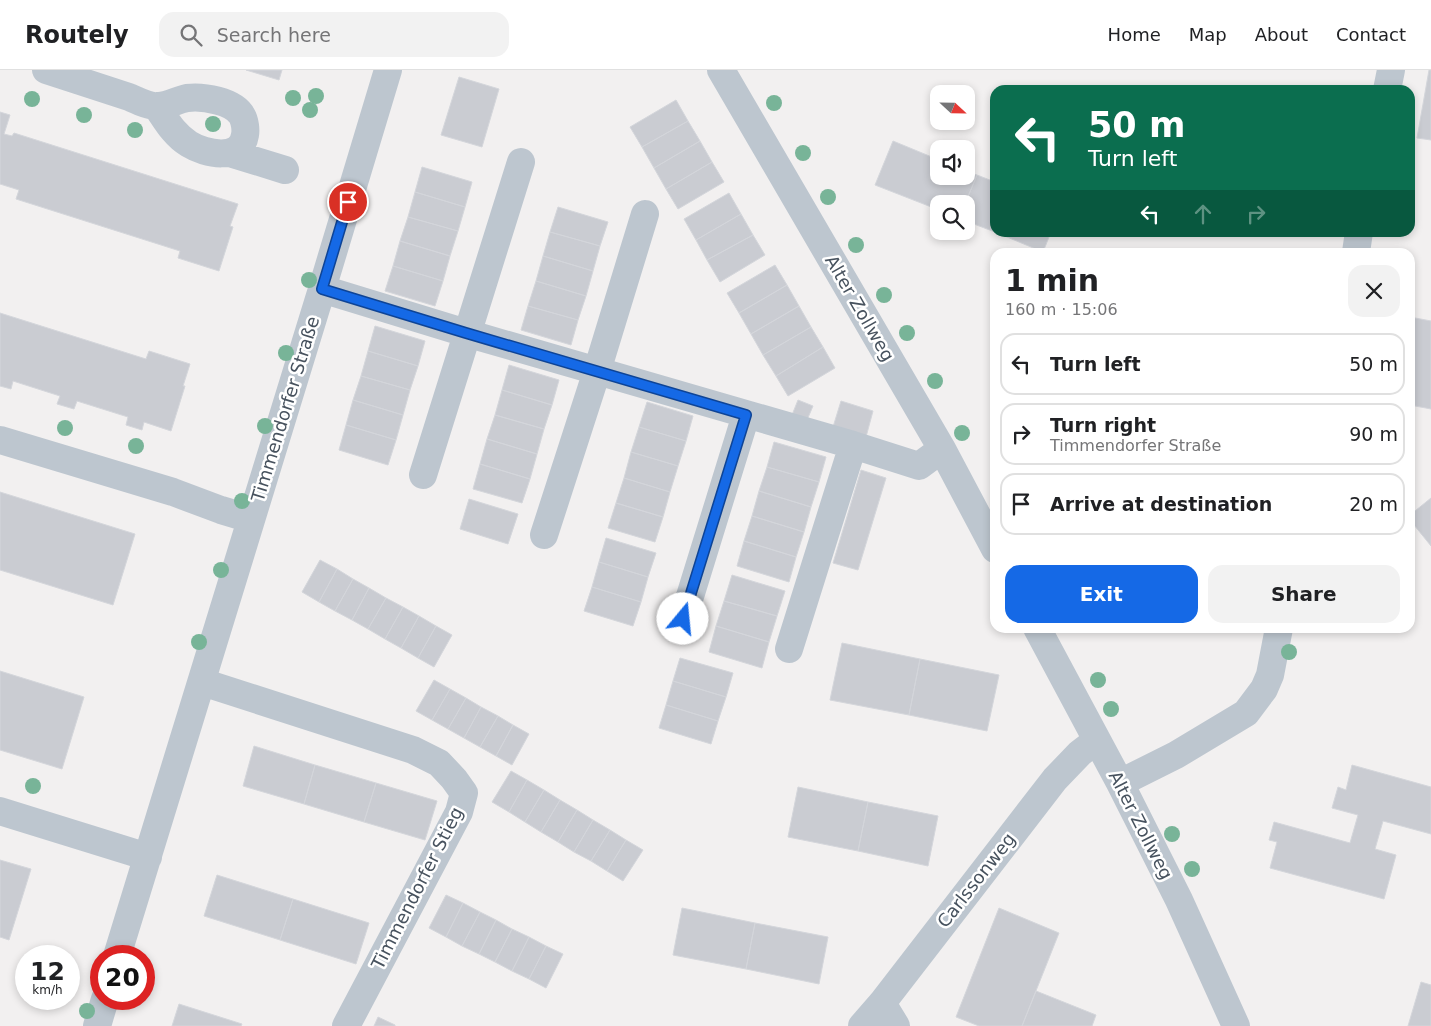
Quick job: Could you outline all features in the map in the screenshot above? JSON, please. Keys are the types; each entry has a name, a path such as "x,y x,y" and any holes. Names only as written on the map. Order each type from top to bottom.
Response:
{"street":[{"path":"46,70 157,107 187,98 207,99 232,106 242,116 245,137 240,147 230,153"},
{"name":"Timmendorfer Straße","path":"120,945 388,70"},
{"name":"Alter Zollweg","path":"721,70 942,449 990,540"},
{"path":"1388,85 1390,70"},
{"path":"157,107 175,132 187,144 215,154 230,153 285,170"},
{"path":"423,475 521,162"},
{"path":"544,535 645,214"},
{"path":"322,289 919,466 942,449"},
{"path":"683,619 746,415"},
{"name":"Timmendorfer Straße","path":"0,440 173,492 251,519"},
{"path":"789,649 853,445"},
{"name":"Alter Zollweg","path":"1040,633 1120,782 1179,900 1236,1026"},
{"path":"1120,782 1176,755 1246,713 1264,689 1270,675 1278,633"},
{"name":"Timmendorfer Stieg","path":"202,682 413,750 439,763 464,793 459,812 346,1026"},
{"name":"Carlssonweg","path":"862,1026 1054,779 1097,740"},
{"path":"0,811 148,857"},
{"path":"882,1002 896,1026"},
{"path":"97,1026 102,1010"}],"building":[{"path":"246,70 282,70 279,80"},
{"path":"1429,70 1431,70 1431,140 1417,138"},
{"path":"459,77 499,89 482,147 441,135"},
{"path":"676,100 688,121 642,147 630,127"},
{"path":"0,112 10,115 4,134 12,136 14,133 238,204 230,226 233,227 219,271 178,258 180,251 16,199 19,190 0,184"},
{"path":"688,121 700,141 654,168 642,147"},
{"path":"700,141 712,162 666,189 654,168"},
{"path":"893,141 930,156 930,185 973,185 969,195 930,195 930,206 875,185"},
{"path":"712,162 724,182 678,209 666,189"},
{"path":"422,167 472,182 465,207 415,192"},
{"path":"977,175 990,180 990,230 975,224 975,195 969,195 973,185 975,185"},
{"path":"415,192 465,207 458,231 408,217"},
{"path":"729,193 741,214 696,240 684,219"},
{"path":"558,207 608,222 600,246 550,232"},
{"path":"741,214 753,235 707,260 696,240"},
{"path":"408,217 458,231 450,256 400,241"},
{"path":"550,232 600,246 593,271 543,256"},
{"path":"753,235 765,255 720,282 707,260"},
{"path":"1007,237 1049,237 1045,248 1033,248"},
{"path":"400,241 450,256 443,281 393,266"},
{"path":"543,256 593,271 586,296 536,281"},
{"path":"775,265 787,285 739,313 727,293"},
{"path":"393,266 443,281 435,306 385,291"},
{"path":"536,281 586,296 578,320 528,306"},
{"path":"787,285 799,306 751,334 739,313"},
{"path":"528,306 578,320 571,345 521,330"},
{"path":"799,306 811,327 763,355 751,334"},
{"path":"0,313 146,359 149,351 190,364 171,431 144,422 142,430 126,425 128,417 77,401 74,409 57,404 60,396 13,381 11,389 0,386"},
{"path":"1415,318 1431,321 1431,409 1415,406"},
{"path":"375,326 425,341 418,366 368,351"},
{"path":"811,327 823,347 776,376 763,355"},
{"path":"823,347 835,368 788,396 776,376"},
{"path":"368,351 418,366 410,390 361,376"},
{"path":"509,365 559,380 552,405 502,390"},
{"path":"361,376 410,390 403,415 353,400"},
{"path":"502,390 552,405 544,429 495,415"},
{"path":"353,400 403,415 396,440 346,425"},
{"path":"798,400 813,406 807,420 792,415"},
{"path":"841,401 873,411 866,437 833,427"},
{"path":"647,402 693,416 686,441 639,427"},
{"path":"495,415 544,429 537,454 487,439"},
{"path":"346,425 396,440 388,465 339,450"},
{"path":"639,427 686,441 678,466 631,452"},
{"path":"487,439 537,454 530,479 480,464"},
{"path":"774,442 826,457 819,482 767,467"},
{"path":"631,452 678,466 670,492 624,478"},
{"path":"480,464 530,479 522,503 473,489"},
{"path":"767,467 819,482 811,507 759,491"},
{"path":"861,470 886,478 858,570 833,563"},
{"path":"624,478 670,492 663,517 616,503"},
{"path":"759,491 811,507 804,532 752,516"},
{"path":"0,492 135,534 113,605 0,570"},
{"path":"1431,498 1431,546 1415,526 1415,511"},
{"path":"469,499 518,514 508,544 460,529"},
{"path":"616,503 663,517 655,542 608,528"},
{"path":"752,516 804,532 796,557 744,541"},
{"path":"606,538 656,553 648,577 599,562"},
{"path":"744,541 796,557 789,582 737,566"},
{"path":"320,560 337,569 319,602 302,592"},
{"path":"599,562 648,577 641,602 592,587"},
{"path":"337,569 353,579 335,611 319,602"},
{"path":"732,575 785,591 777,616 724,601"},
{"path":"353,579 369,588 352,620 335,611"},
{"path":"592,587 641,602 633,626 584,611"},
{"path":"369,588 386,598 368,629 352,620"},
{"path":"386,598 403,607 385,639 368,629"},
{"path":"724,601 777,616 769,642 716,626"},
{"path":"403,607 419,616 401,648 385,639"},
{"path":"419,616 436,626 418,658 401,648"},
{"path":"436,626 452,635 434,667 418,658"},
{"path":"716,626 769,642 762,668 709,652"},
{"path":"842,643 920,659 909,715 830,700"},
{"path":"680,658 733,673 726,697 673,681"},
{"path":"920,659 999,675 987,731 909,715"},
{"path":"0,671 84,697 62,769 0,750"},
{"path":"434,680 450,689 432,720 416,711"},
{"path":"673,681 726,697 718,721 666,705"},
{"path":"450,689 466,698 448,729 432,720"},
{"path":"466,698 481,707 464,738 448,729"},
{"path":"666,705 718,721 711,744 659,728"},
{"path":"481,707 498,716 480,747 464,738"},
{"path":"498,716 513,725 496,756 480,747"},
{"path":"513,725 529,734 512,765 496,756"},
{"path":"254,746 315,765 304,804 243,786"},
{"path":"315,765 376,783 364,822 304,804"},
{"path":"1352,765 1431,787 1431,834 1383,821 1375,849 1396,855 1384,899 1270,868 1277,842 1269,840 1274,822 1350,843 1358,815 1332,808 1338,787 1346,790"},
{"path":"511,771 527,780 509,812 492,802"},
{"path":"527,780 544,790 525,822 509,812"},
{"path":"376,783 437,801 425,840 364,822"},
{"path":"798,787 868,802 858,851 788,837"},
{"path":"544,790 560,800 541,832 525,822"},
{"path":"560,800 577,810 558,842 541,832"},
{"path":"868,802 938,816 928,866 858,851"},
{"path":"577,810 593,820 574,852 558,842"},
{"path":"593,820 610,830 591,861 574,852"},
{"path":"610,830 626,840 607,871 591,861"},
{"path":"626,840 643,850 623,881 607,871"},
{"path":"0,860 31,869 9,940 0,937"},
{"path":"217,875 293,899 280,940 204,916"},
{"path":"446,895 463,903 446,937 429,928"},
{"path":"293,899 369,923 356,964 280,940"},
{"path":"463,903 480,912 462,946 446,937"},
{"path":"682,908 755,923 746,969 673,955"},
{"path":"999,908 1059,933 1022,1026 979,1026 956,1017"},
{"path":"480,912 496,920 479,954 462,946"},
{"path":"496,920 512,929 495,962 479,954"},
{"path":"755,923 828,937 819,984 746,969"},
{"path":"512,929 529,937 512,971 495,962"},
{"path":"529,937 546,946 529,979 512,971"},
{"path":"546,946 563,954 546,988 529,979"},
{"path":"1421,982 1431,985 1431,1026 1408,1026"},
{"path":"1036,991 1096,1015 1092,1026 1022,1026"},
{"path":"179,1004 242,1024 241,1026 172,1026"},
{"path":"378,1017 395,1025 395,1026 374,1026"}],"route":[{"path":"348,202 322,289 746,415 683,619"}]}
